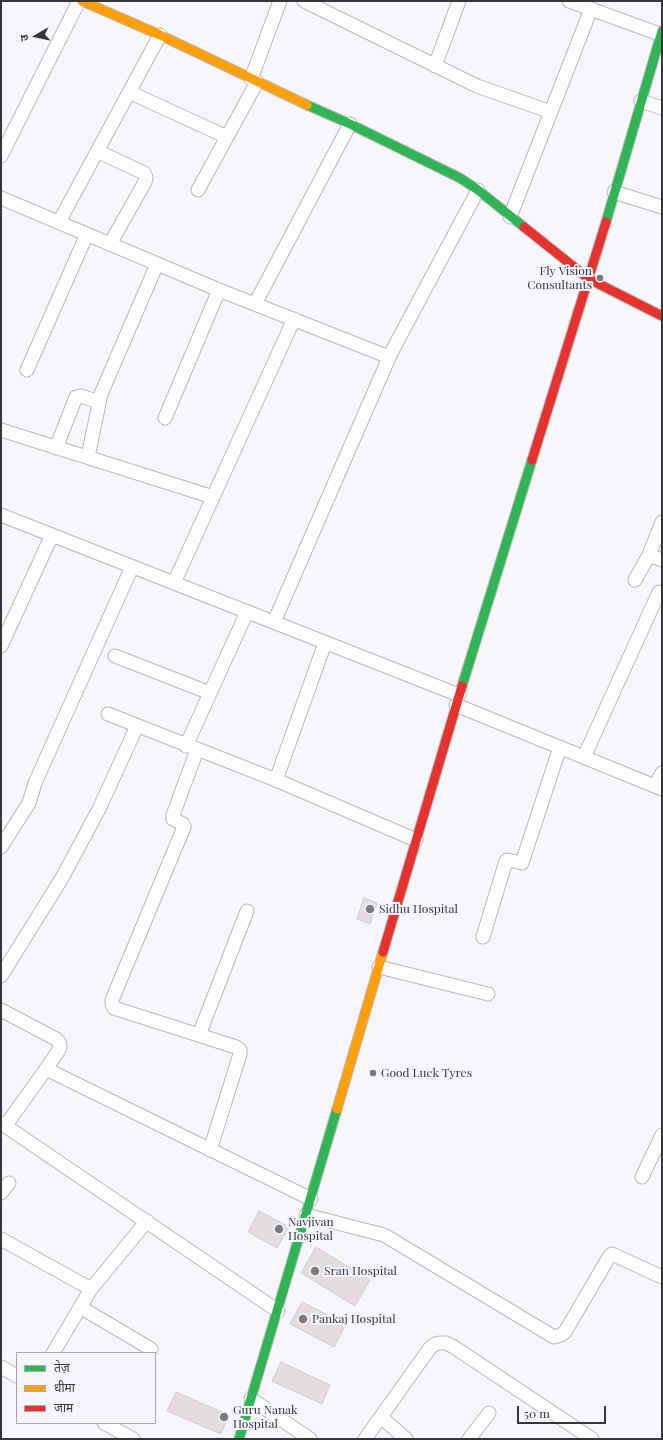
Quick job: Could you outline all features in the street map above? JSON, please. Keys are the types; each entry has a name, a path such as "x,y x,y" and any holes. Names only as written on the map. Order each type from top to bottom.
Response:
{"main road":[{"path":"81,1 160,35 297,101 350,124 460,178 478,190 588,279 662,316"},
{"path":"239,1439 458,700 662,33"}],"street":[{"path":"1,156 81,1"},
{"path":"198,190 227,137 254,80 280,1"},
{"path":"304,1 477,86 551,112"},
{"path":"435,66 460,1"},
{"path":"569,1 588,6 662,33"},
{"path":"510,217 551,112 588,6"},
{"path":"59,222 160,35"},
{"path":"130,92 227,137"},
{"path":"641,101 662,108"},
{"path":"255,304 350,124"},
{"path":"97,151 144,173 146,177 145,182 110,244"},
{"path":"274,622 389,357 478,190"},
{"path":"614,192 662,207"},
{"path":"1,198 218,290 389,357"},
{"path":"27,370 87,234"},
{"path":"88,457 101,394 157,264"},
{"path":"165,418 218,290"},
{"path":"174,583 294,319"},
{"path":"56,448 76,397 81,396 99,402"},
{"path":"1,430 213,497"},
{"path":"1,515 325,643 458,700 560,748 659,788 662,773"},
{"path":"635,580 649,555 662,522"},
{"path":"1,646 52,535"},
{"path":"649,555 662,560"},
{"path":"1,847 29,803 35,784 132,567"},
{"path":"584,757 659,592"},
{"path":"210,1150 240,1052 236,1047 114,1008 112,1004 184,827 183,824 173,819 173,815 192,748 210,692 247,612"},
{"path":"276,780 325,643"},
{"path":"115,656 210,692"},
{"path":"108,714 276,780 416,840"},
{"path":"1,976 65,871 99,809 137,726"},
{"path":"483,937 506,861 522,863 560,748"},
{"path":"200,1035 247,911"},
{"path":"379,967 488,994"},
{"path":"1,1010 59,1042 59,1050 46,1070 3,1124 278,1311"},
{"path":"46,1070 311,1199"},
{"path":"642,1177 662,1135"},
{"path":"306,1215 384,1235 554,1337 565,1332 612,1254 662,1277"},
{"path":"54,1352 91,1289 147,1221"},
{"path":"1,1239 91,1289"},
{"path":"80,1307 151,1349"},
{"path":"365,1439 430,1348 435,1344 446,1343 592,1439"},
{"path":"1,1367 16,1375"},
{"path":"251,1399 310,1439"},
{"path":"469,1439 489,1413"},
{"path":"381,1417 406,1439"},
{"path":"106,1424 133,1439"}],"building":[{"path":"364,898 377,903 370,924 357,919"},
{"path":"259,1211 289,1227 277,1248 248,1232"},
{"path":"316,1247 370,1280 355,1306 301,1273"},
{"path":"302,1302 346,1324 334,1347 290,1324"},
{"path":"281,1362 330,1385 322,1404 272,1381"},
{"path":"176,1392 229,1415 221,1434 167,1411"}],"traffic: fast":[{"path":"606,222 662,31"},
{"path":"307,105 350,124 460,178 478,190 524,227"},
{"path":"462,686 532,460"},
{"path":"239,1439 337,1109"}],"traffic: slow":[{"path":"82,1 160,35 307,105"},
{"path":"337,1109 383,952"}],"traffic: jam":[{"path":"532,460 606,222"},
{"path":"524,227 589,279 662,316"},
{"path":"383,952 462,686"}],"place":[{"name":"Fly Vision Consultants","path":"600,278"},
{"name":"Sidhu Hospital","path":"370,909"},
{"name":"Good Luck Tyres","path":"373,1073"},
{"name":"Navjivan Hospital","path":"279,1229"},
{"name":"Sran Hospital","path":"315,1271"},
{"name":"Pankaj Hospital","path":"303,1319"},
{"name":"Guru Nanak Hospital","path":"224,1417"}]}
